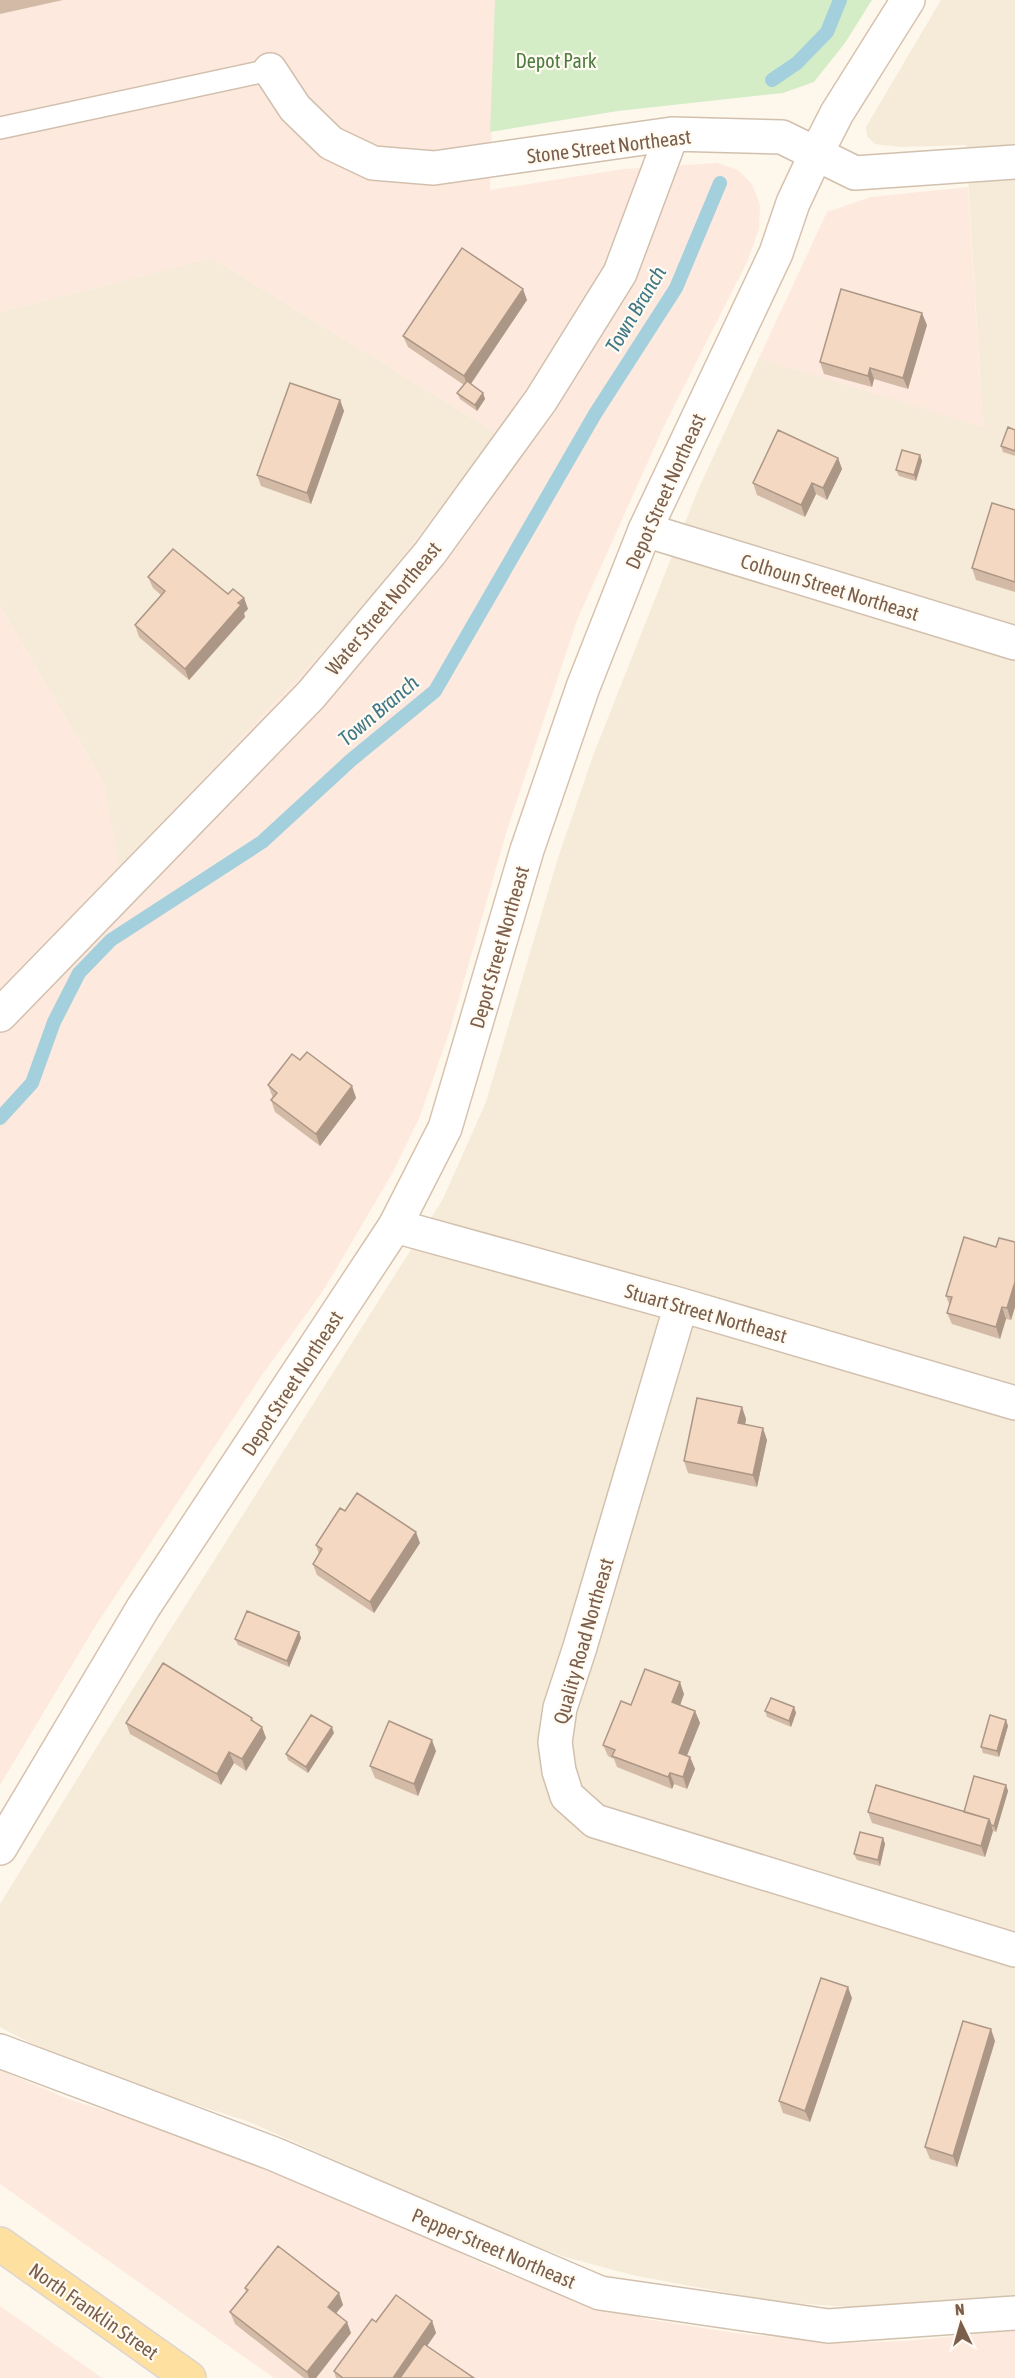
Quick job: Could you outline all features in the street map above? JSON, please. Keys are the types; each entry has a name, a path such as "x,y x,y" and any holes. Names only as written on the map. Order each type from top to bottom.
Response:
{"main road":[{"name":"North Franklin Street","path":"0,2244 189,2378"}],"street":[{"name":"Depot Street Northeast","path":"0,1848 143,1608 395,1226 445,1128 526,850 583,687 645,530 776,253 793,203 816,154 837,113 908,0"},
{"name":"Stone Street Northeast","path":"270,70 295,108 331,143 373,164 434,168 672,134 782,137 855,174 1015,162"},
{"name":"Water Street Northeast","path":"0,1015 311,695 430,553 541,400 620,273 672,134"},
{"name":"Colhoun Street Northeast","path":"645,530 1015,643"},
{"name":"Stuart Street Northeast","path":"395,1226 681,1305 1015,1403"},
{"name":"Quality Road Northeast","path":"681,1305 560,1708 555,1742 559,1771 567,1796 595,1821 1015,1950"},
{"name":"Pepper Street Northeast","path":"0,2050 274,2154 600,2294 828,2326 1015,2313"}],"lane":[{"path":"0,128 270,70"}],"shaded area":[{"path":"0,0 495,0 490,190 624,169 717,163 738,170 752,184 760,205 759,229 747,262 664,426 577,620 507,830 449,1033 420,1116 393,1172 323,1291 264,1372 96,1625 0,1785 0,606 104,783 119,867 356,616 498,434 212,258 0,312"},
{"path":"941,0 1015,0 1015,2295 942,2305 850,2307 777,2302 632,2275 562,2256 487,2228 247,2121 78,2067 0,2027 0,1904 134,1687 443,1199 486,1102 558,858 593,756 698,490 759,358 983,426 966,145 901,147 875,144 867,136 866,127"},
{"path":"968,187 983,427 759,358 827,212 871,197"},
{"path":"212,258 498,434 356,616 119,868 104,783 0,606 0,312"},
{"path":"0,2070 68,2099 205,2141 347,2200 496,2270 575,2298 646,2319 735,2333 835,2343 906,2341 1015,2330 1015,2378 274,2378 0,2184"},
{"path":"0,2306 102,2378 0,2378"}],"green space":[{"name":"Depot Park","path":"495,0 872,0 845,43 814,82 783,93 618,111 490,132"}],"building":[{"path":"462,248 523,289 464,376 403,336"},
{"path":"841,289 922,313 903,378 870,368 868,376 820,362"},
{"path":"467,381 483,393 475,405 457,393"},
{"path":"290,383 340,400 307,493 257,475"},
{"path":"1008,427 1015,430 1015,451 1001,446"},
{"path":"778,430 838,458 823,488 812,483 801,505 753,483"},
{"path":"902,450 920,455 914,475 896,470"},
{"path":"992,503 1015,510 1015,582 972,568"},
{"path":"173,549 228,594 233,589 244,598 238,603 241,605 185,669 135,625 165,591 148,577"},
{"path":"307,1052 352,1086 316,1134 271,1100 277,1093 268,1085 292,1054 300,1060"},
{"path":"964,1237 996,1247 999,1238 1015,1242 1015,1282 1007,1308 1002,1307 996,1327 947,1313 952,1297 946,1296"},
{"path":"697,1398 742,1407 738,1423 763,1428 753,1475 684,1461"},
{"path":"357,1493 416,1532 370,1602 313,1564 322,1549 316,1545 340,1508 345,1511"},
{"path":"247,1611 299,1632 287,1661 235,1639"},
{"path":"163,1663 252,1718 251,1720 262,1727 242,1759 229,1752 217,1774 126,1723"},
{"path":"645,1669 680,1682 672,1702 695,1711 679,1753 690,1757 683,1777 670,1773 668,1777 612,1756 615,1750 603,1745 621,1701 631,1705"},
{"path":"771,1698 794,1707 789,1721 765,1711"},
{"path":"311,1715 332,1727 306,1767 286,1754"},
{"path":"990,1715 1006,1720 997,1751 981,1747"},
{"path":"389,1721 432,1740 414,1784 370,1766"},
{"path":"974,1776 1006,1785 994,1826 991,1825 989,1819 964,1812"},
{"path":"876,1785 989,1819 981,1846 868,1812"},
{"path":"860,1832 883,1838 878,1860 854,1854"},
{"path":"821,1978 848,1987 805,2111 779,2101"},
{"path":"963,2021 991,2029 953,2156 925,2147"},
{"path":"278,2246 339,2293 328,2307 347,2322 307,2372 230,2312 248,2290 245,2288"},
{"path":"396,2295 432,2321 393,2378 343,2378 334,2371 372,2319 376,2322"},
{"path":"424,2344 474,2378 400,2378"}],"waterway":[{"name":"Town Branch","path":"772,80 797,63 827,32 840,0"},
{"name":"Town Branch","path":"0,1118 32,1083 54,1022 79,973 111,940 262,842 350,761 435,691 595,414 676,288 720,183"}]}
